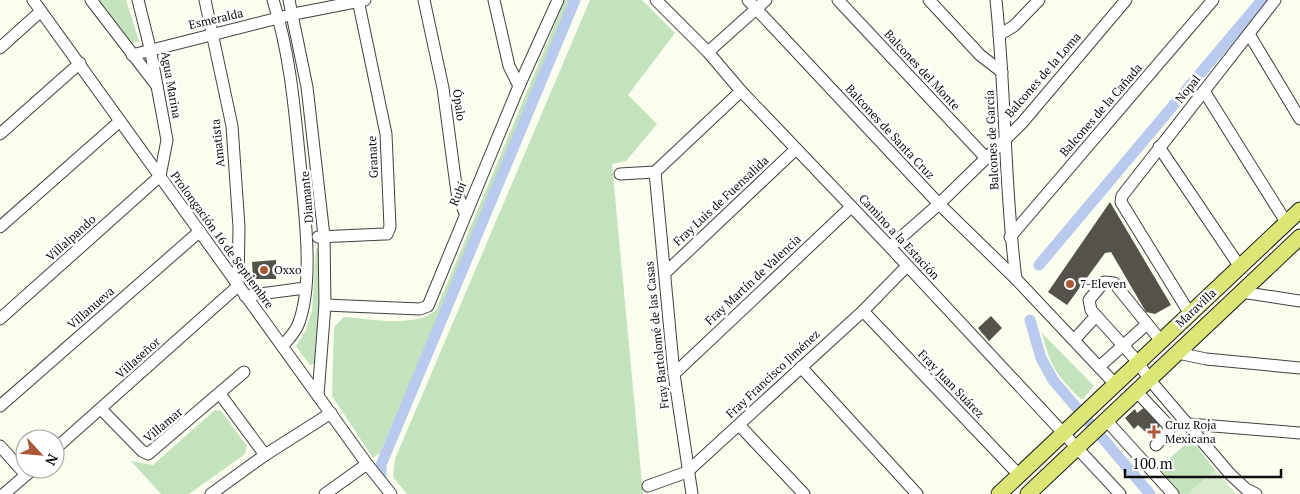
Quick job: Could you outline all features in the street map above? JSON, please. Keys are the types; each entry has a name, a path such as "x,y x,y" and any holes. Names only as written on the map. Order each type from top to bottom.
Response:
{"main road":[{"name":"Maravilla","path":"999,494 1300,210"},
{"name":"Maravilla","path":"1028,494 1300,237"}],"street":[{"name":"Prolongación 16 de Septiembre","path":"33,0 80,63 245,296 367,464 391,494"},
{"path":"91,0 158,86"},
{"name":"Agua Marina","path":"138,0 158,86 167,140 160,176"},
{"name":"Amatista","path":"205,0 232,126 240,227 238,286"},
{"name":"Diamante","path":"274,0 292,90 307,238 305,288 298,326 290,339 282,346"},
{"name":"Diamante","path":"289,0 294,14 307,86 324,236 325,305 318,394"},
{"name":"Esmeralda","path":"132,55 150,48 360,0"},
{"name":"Granate","path":"307,238 387,234 390,227 386,134 360,0"},
{"name":"Ópalo","path":"424,0 443,88 457,193 465,213"},
{"path":"494,0 509,66 518,86"},
{"name":"Rubí","path":"325,305 420,309 428,306 518,86 558,0"},
{"name":"Camino a la Estación","path":"656,0 708,52 741,91 907,266 1080,444 1120,494"},
{"name":"Balcones de Santa Cruz","path":"748,0 939,204 1016,279 1116,384"},
{"path":"708,52 766,0"},
{"name":"Balcones del Monte","path":"838,0 986,158"},
{"path":"929,0 980,55 1002,72"},
{"name":"Balcones de García","path":"996,0 1006,138 1010,237 1016,279"},
{"path":"999,35 1014,26 1039,0"},
{"name":"Balcones de la Loma","path":"890,247 939,204 1006,138 1126,0"},
{"name":"Balcones de la Cañada","path":"1010,237 1213,0"},
{"name":"Nopal","path":"1190,314 1121,202 1122,196 1275,0"},
{"path":"0,48 42,11"},
{"path":"1249,34 1300,119"},
{"path":"0,134 80,63"},
{"path":"620,174 655,172 741,91"},
{"path":"1204,91 1286,222"},
{"path":"0,227 120,121"},
{"path":"1159,147 1240,267"},
{"name":"Fray Luis de Fuensalida","path":"665,273 796,149"},
{"name":"Fray Bartolomé de las Casas","path":"655,172 674,374 687,472 692,494"},
{"name":"Villalpando","path":"0,319 160,176"},
{"name":"Fray Martín de Valencia","path":"674,374 851,207"},
{"name":"Villanueva","path":"0,406 200,231"},
{"name":"Fray Francisco Jiménez","path":"648,486 687,472 863,311 907,266"},
{"path":"1161,341 1114,283 1110,281 1104,282 1089,300 1088,305 1096,316 1138,362 1149,379 1230,474 1246,489 1256,494"},
{"name":"Villaseñor","path":"65,440 238,286"},
{"path":"245,296 305,288"},
{"path":"1241,292 1300,301"},
{"name":"Fray Juan Suárez","path":"863,311 1019,475"},
{"path":"1074,340 1096,316"},
{"path":"1099,367 1147,324"},
{"path":"1178,353 1206,359 1300,368"},
{"path":"801,367 917,494"},
{"name":"Villamar","path":"101,409 142,451 148,454 244,372"},
{"path":"1136,391 1168,425 1169,431 1156,444"},
{"path":"220,394 265,455"},
{"path":"211,494 265,455 331,413"},
{"path":"1104,422 1173,494"},
{"path":"1188,424 1300,434"},
{"path":"739,425 804,494"},
{"path":"0,446 15,459"},
{"path":"325,494 367,464"},
{"path":"4,494 22,479"}],"green space":[{"path":"97,0 126,0 139,41 129,45"},
{"path":"565,0 571,0 380,453 373,458 332,396 334,327 344,317 405,321 428,316 436,310"},
{"path":"590,0 642,0 675,33 628,95 657,124 626,161 612,164 643,494 407,494 393,477 395,459"},
{"path":"316,248 323,250 317,362 310,365 296,346 306,330 312,311"},
{"path":"1042,333 1094,386 1082,400 1067,385 1051,362"},
{"path":"215,410 221,411 247,446 245,454 189,494 161,494 131,461 153,465"},
{"path":"1191,439 1215,470 1188,494 1180,494 1157,470"},
{"path":"1215,470 1236,494 1188,494"}],"building":[{"path":"1110,202 1171,305 1155,314 1146,312 1111,252 1105,253 1067,305 1048,292"},
{"name":"Oxxo","path":"276,260 276,279 253,279 252,262"},
{"path":"991,316 1002,328 989,341 978,328"},
{"path":"1145,407 1160,426 1150,436 1138,425 1134,429 1125,418 1135,409 1137,413"}],"waterway":[{"path":"381,475 381,465 575,0"},
{"path":"1039,265 1262,0"},
{"path":"1030,320 1041,358 1053,380 1150,494"}],"place":[{"name":"Oxxo","path":"264,270"},
{"name":"7-Eleven","path":"1070,284"},
{"name":"Cruz Roja Mexicana","path":"1154,432"}]}
